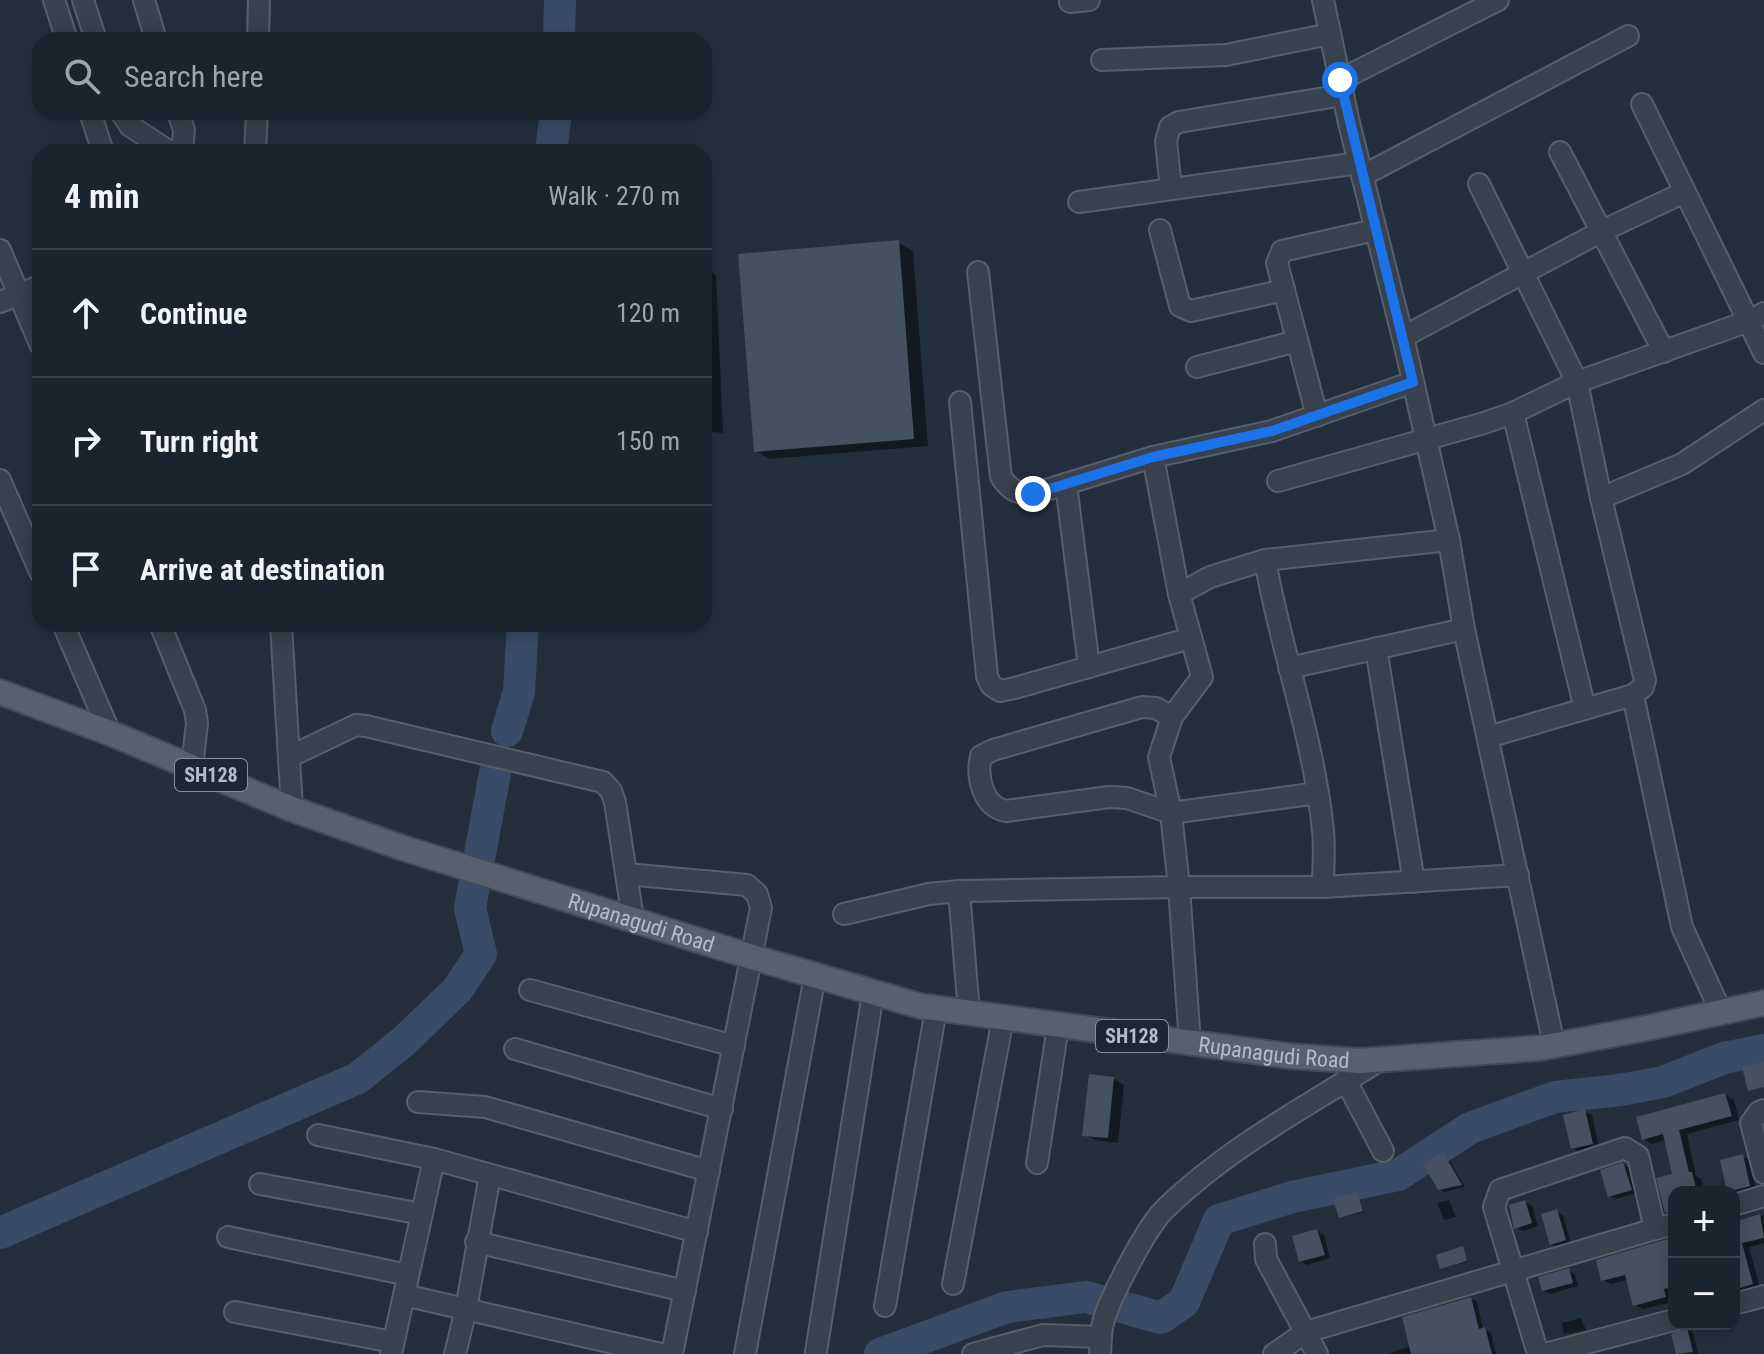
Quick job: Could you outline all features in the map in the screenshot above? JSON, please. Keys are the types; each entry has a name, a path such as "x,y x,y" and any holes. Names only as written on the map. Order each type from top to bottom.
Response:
{"main road":[{"name":"SH128","path":"0,692 110,733 292,809"},
{"name":"Rupanagudi Road","path":"292,809 424,854 873,993 936,1009 1058,1026 1289,1056 1360,1061 1554,1045 1764,1003"}],"street":[{"path":"54,0 64,32"},
{"path":"83,0 93,32"},
{"path":"144,0 154,32"},
{"path":"258,32 259,0"},
{"path":"1323,0 1341,88 1403,337 1449,540 1464,629 1554,1045"},
{"path":"1171,189 1166,141 1170,127 1179,122 1341,88 1498,0"},
{"path":"1102,60 1226,55 1330,34"},
{"path":"1079,202 1360,169 1628,36"},
{"path":"1642,104 1685,192 1757,317 1764,353"},
{"path":"93,120 100,144"},
{"path":"126,120 130,126 158,144"},
{"path":"181,120 184,130 183,144"},
{"path":"255,144 257,120"},
{"path":"1560,152 1664,352"},
{"path":"1479,184 1577,382 1601,498 1644,672 1643,687 1633,695 1488,737"},
{"path":"1403,337 1602,231 1685,192"},
{"path":"1160,230 1180,306 1191,311 1284,290"},
{"path":"1317,416 1277,263 1282,251 1375,230"},
{"path":"0,250 10,298 32,332"},
{"path":"978,272 1001,477 1018,494 1033,494 1153,457 1272,431 1413,382"},
{"path":"10,298 32,289"},
{"path":"1278,481 1426,441 1513,413 1577,382 1757,317"},
{"path":"1197,367 1297,341"},
{"path":"960,402 987,676 991,685 1000,691 1015,688 1191,638"},
{"path":"1601,498 1682,464 1764,410"},
{"path":"1513,413 1585,709"},
{"path":"1153,457 1179,594 1202,677 1172,717 1159,757 1171,813 1190,1043"},
{"path":"0,480 32,554"},
{"path":"1066,484 1089,667"},
{"path":"1179,594 1210,577 1265,560 1449,540"},
{"path":"1265,560 1318,793 1324,834 1323,887"},
{"path":"1289,668 1464,629"},
{"path":"66,632 110,733"},
{"path":"163,632 195,710 197,723 192,767"},
{"path":"281,632 292,809"},
{"path":"1376,648 1414,882"},
{"path":"1633,695 1682,927 1721,1012"},
{"path":"1172,717 1156,708 1142,707 993,750 981,756 978,768 988,803 1006,811 1109,797 1127,798 1171,813 1318,793"},
{"path":"289,757 356,725 603,782 615,802 633,919"},
{"path":"626,874 747,885 757,894 761,908 672,1354"},
{"path":"844,914 929,894 959,891 1323,887 1518,875"},
{"path":"959,891 969,1013"},
{"path":"745,1354 815,976"},
{"path":"530,990 734,1046"},
{"path":"816,1352 873,993"},
{"path":"885,1306 936,1009"},
{"path":"953,1284 1003,1018"},
{"path":"1037,1163 1058,1026"},
{"path":"515,1049 722,1109"},
{"path":"973,1354 1043,1335 1101,1338 1121,1280 1161,1213 1209,1170 1382,1059"},
{"path":"1346,1081 1383,1151"},
{"path":"418,1102 485,1107 709,1171"},
{"path":"1764,1110 1751,1123 1764,1173"},
{"path":"318,1135 434,1159 697,1232"},
{"path":"1274,1354 1306,1332 1515,1271 1665,1227 1638,1156 1625,1148 1500,1190 1494,1207 1515,1271 1538,1354"},
{"path":"235,1312 392,1348 434,1159"},
{"path":"455,1354 490,1175"},
{"path":"260,1184 422,1214"},
{"path":"1740,1203 1764,1196"},
{"path":"228,1237 406,1285 466,1309 661,1354"},
{"path":"476,1242 685,1291"},
{"path":"1265,1244 1266,1259 1317,1354"},
{"path":"1740,1302 1764,1296"},
{"path":"1545,1354 1668,1322"}],"building":[{"path":"899,240 914,439 754,452 738,254"},
{"path":"1764,1062 1764,1087 1748,1091 1742,1067"},
{"path":"1089,1074 1114,1077 1108,1138 1082,1136"},
{"path":"1725,1093 1732,1116 1679,1130 1696,1186 1668,1186 1668,1212 1665,1213 1656,1178 1672,1174 1663,1134 1642,1140 1636,1117"},
{"path":"1585,1109 1593,1144 1571,1149 1563,1115"},
{"path":"1443,1152 1462,1185 1438,1190 1423,1164"},
{"path":"1743,1154 1750,1186 1740,1189 1740,1186 1726,1186 1720,1160"},
{"path":"1623,1162 1632,1190 1608,1197 1600,1170"},
{"path":"1357,1192 1363,1211 1339,1218 1333,1199"},
{"path":"1525,1200 1532,1223 1514,1229 1509,1205"},
{"path":"1557,1209 1566,1240 1550,1245 1541,1214"},
{"path":"1760,1214 1764,1238 1742,1243 1753,1284 1740,1288 1740,1258 1740,1220"},
{"path":"1317,1229 1325,1255 1299,1262 1292,1236"},
{"path":"1668,1239 1666,1297 1633,1306 1625,1275 1601,1281 1596,1260"},
{"path":"1463,1246 1467,1261 1440,1269 1436,1255"},
{"path":"1569,1268 1573,1283 1542,1291 1538,1277"},
{"path":"1471,1297 1479,1329 1485,1327 1492,1354 1411,1354 1402,1317"},
{"path":"1688,1330 1693,1352 1676,1354 1671,1334"}],"waterway":[{"path":"559,32 560,0"},
{"path":"552,144 555,120"},
{"path":"507,731 519,692 523,632"},
{"path":"0,1233 358,1078 404,1041 457,990 481,954 470,908 495,773"},
{"path":"880,1354 1007,1307 1086,1297 1161,1318 1184,1302 1219,1220 1292,1197 1398,1175 1470,1128 1555,1097 1663,1082 1724,1058 1764,1050"}],"route":[{"path":"1033,494 1153,457 1272,431 1413,382 1340,80"}]}
